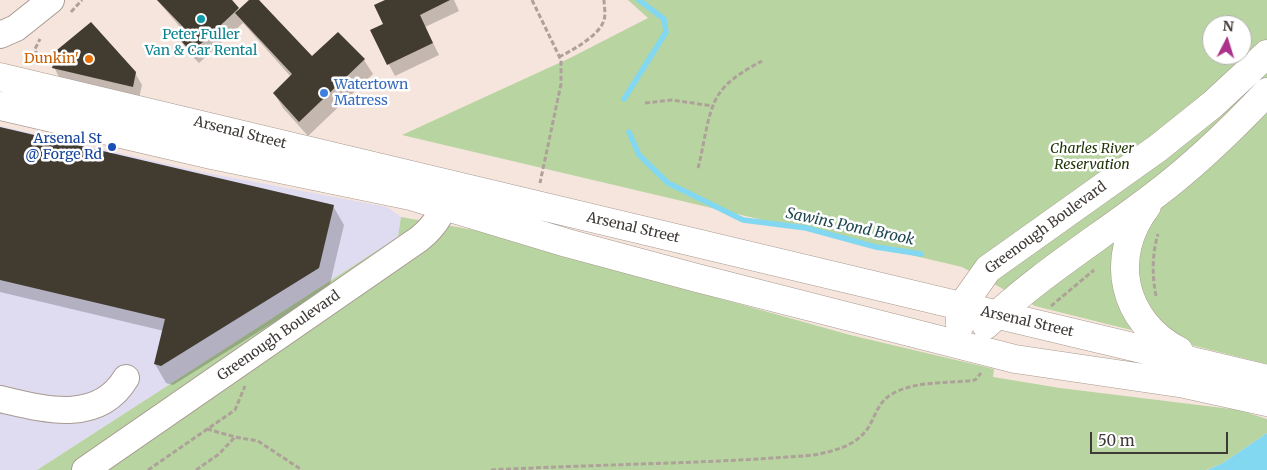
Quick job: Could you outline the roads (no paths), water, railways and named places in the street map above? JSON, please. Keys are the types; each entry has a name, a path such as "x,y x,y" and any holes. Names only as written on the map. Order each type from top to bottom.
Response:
{"main road":[{"name":"Greenough Boulevard","path":"962,307 976,283 988,269 1158,148 1213,104 1267,54"},
{"name":"Arsenal Street","path":"0,77 449,195 962,307 1267,379"},
{"path":"966,346 996,315 1023,292 1157,194 1210,150 1267,92"},
{"name":"Arsenal Street","path":"0,106 212,155 377,188 449,195 559,240 688,276 1034,363 1185,384 1267,402"},
{"path":"1157,194 1138,220 1128,246 1126,270 1131,300 1141,321 1158,338 1184,353 1215,366"},
{"path":"962,307 960,320 966,346"}],"street":[{"path":"0,35 60,7"},
{"name":"Greenough Boulevard","path":"85,470 410,246 435,224 449,195"},
{"path":"0,399 48,410 76,410 108,397 119,389 126,378"}],"water":[{"path":"1267,433 1267,470 1207,470 1223,463"}],"waterway":[{"name":"Sawins Pond Brook","path":"624,99 666,32 664,19 639,0"},
{"name":"Sawins Pond Brook","path":"629,132 639,155 668,183 743,220 806,228 876,247 921,254"}],"place":[{"name":"Peter Fuller Van & Car Rental","path":"201,19"},
{"name":"Dunkin'","path":"89,59"},
{"name":"Watertown Matress","path":"324,93"},
{"name":"Arsenal St @ Forge Rd","path":"112,147"}],"park label":[{"name":"Charles River Reservation","path":"1092,158"}]}
